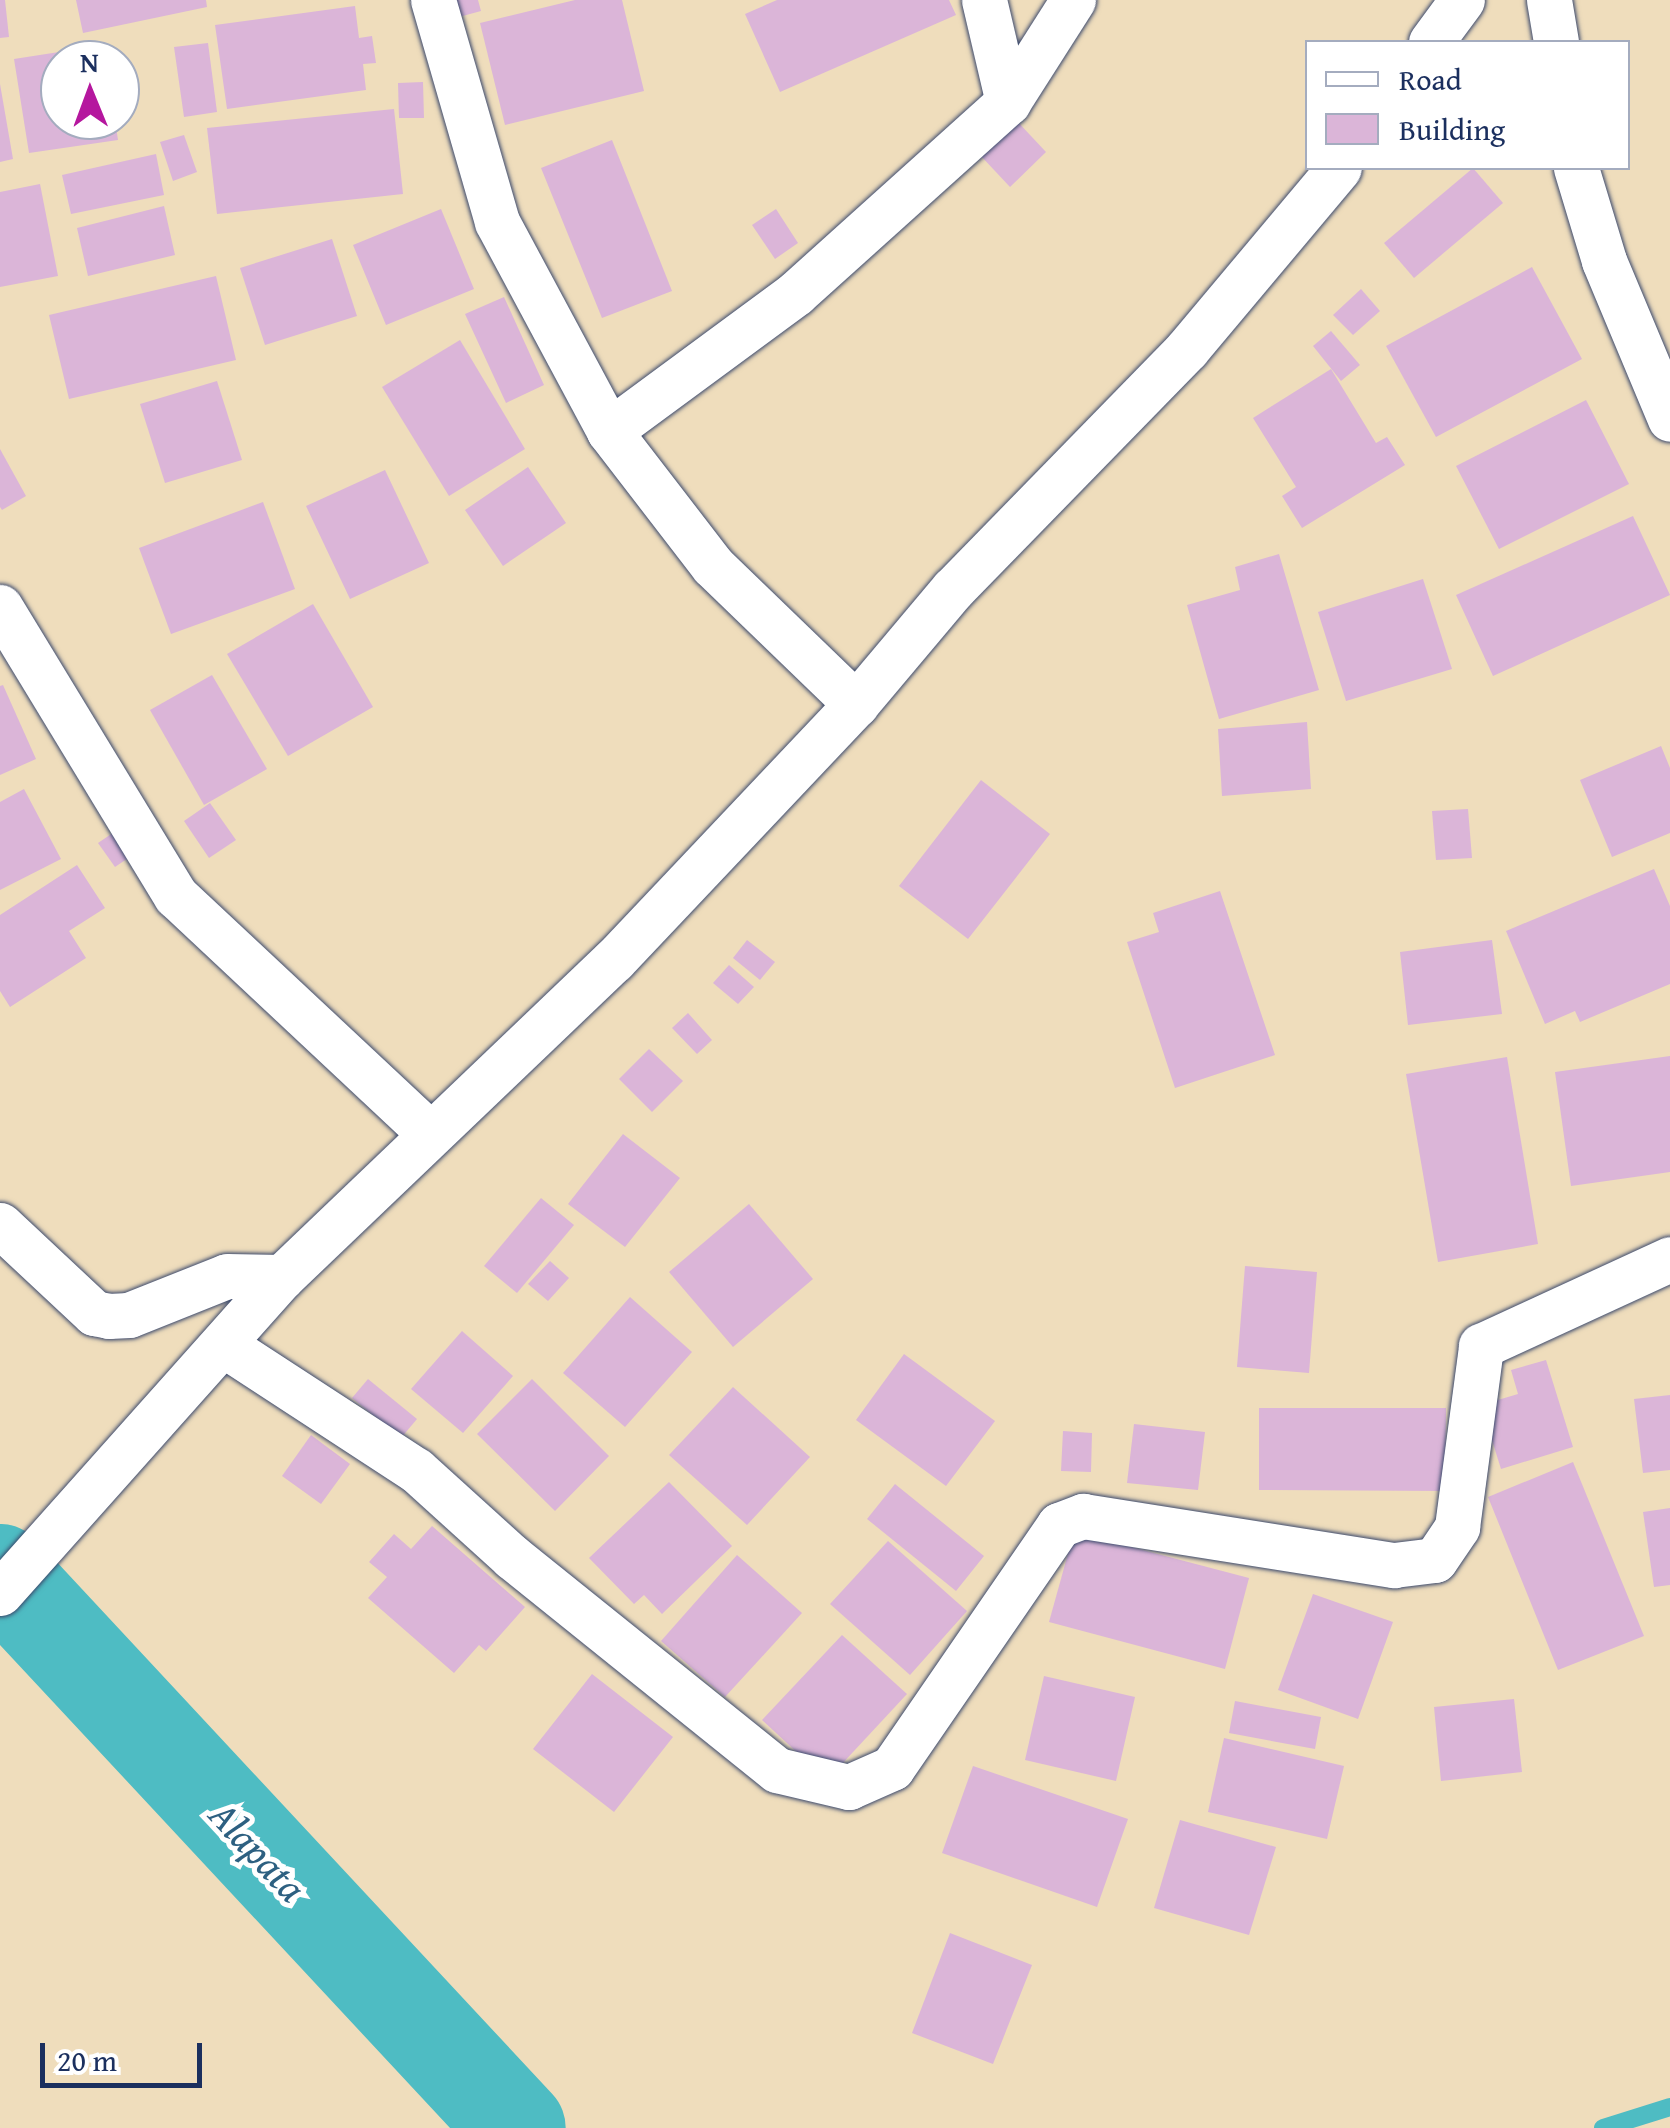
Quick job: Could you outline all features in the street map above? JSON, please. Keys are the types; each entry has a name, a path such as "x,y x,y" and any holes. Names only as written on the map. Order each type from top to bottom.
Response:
{"street":[{"path":"433,0 497,222 609,432 713,566 856,704"},
{"path":"984,0 1008,102"},
{"path":"609,432 796,293 1008,102 1074,0"},
{"path":"1432,40 1462,0"},
{"path":"1550,0 1556,40"},
{"path":"0,1593 86,1504 282,1277 614,960 856,704 953,589 1188,349 1337,170"},
{"path":"1577,170 1604,261 1670,419"},
{"path":"0,607 176,896 429,1133"},
{"path":"0,1225 94,1313 109,1316 129,1315 226,1276 282,1277"},
{"path":"224,1345 416,1470 512,1556 777,1770 849,1787 892,1768 1060,1525 1083,1516 1394,1566 1435,1560 1456,1528 1481,1346 1670,1259"}],"building":[{"path":"0,0 5,0 9,37 0,38"},
{"path":"76,0 206,0 207,7 83,33"},
{"path":"453,0 478,0 481,11 459,17"},
{"path":"575,0 622,0 644,91 505,125 480,23"},
{"path":"777,0 949,0 956,15 780,92 745,14"},
{"path":"355,6 359,38 372,36 376,63 363,64 366,90 227,109 215,25"},
{"path":"208,43 217,112 184,117 174,47"},
{"path":"40,55 40,140 118,140 29,153 14,59"},
{"path":"423,82 424,118 399,118 398,83"},
{"path":"0,84 13,159 0,162"},
{"path":"394,109 403,194 217,214 207,128"},
{"path":"1016,120 1046,152 1010,187 980,155"},
{"path":"184,135 197,172 173,181 160,142"},
{"path":"612,140 672,291 602,318 541,168"},
{"path":"156,154 164,195 71,214 62,175"},
{"path":"1471,170 1503,203 1414,278 1384,243"},
{"path":"40,184 58,276 0,287 0,192"},
{"path":"164,206 175,255 88,276 77,228"},
{"path":"441,209 474,289 386,325 353,245"},
{"path":"776,209 798,243 775,259 752,225"},
{"path":"332,239 357,316 265,345 240,268"},
{"path":"1532,267 1582,359 1436,437 1386,346"},
{"path":"216,276 236,360 69,399 49,315"},
{"path":"1361,289 1380,311 1353,335 1333,315"},
{"path":"504,297 544,385 506,403 465,314"},
{"path":"1331,331 1360,365 1341,381 1313,346"},
{"path":"460,340 525,449 449,496 382,387"},
{"path":"1331,369 1376,443 1387,437 1405,465 1302,528 1282,496 1296,487 1253,418"},
{"path":"217,381 242,460 165,483 140,404"},
{"path":"1586,400 1629,484 1499,549 1456,466"},
{"path":"0,449 26,496 2,510 0,507"},
{"path":"528,467 566,523 503,566 465,510"},
{"path":"385,470 429,563 350,599 306,506"},
{"path":"263,502 295,589 171,634 139,548"},
{"path":"1633,516 1670,595 1493,676 1456,595"},
{"path":"1279,554 1319,690 1219,719 1187,605 1240,590 1235,567"},
{"path":"1423,579 1452,669 1346,701 1318,612"},
{"path":"313,604 373,707 288,756 227,654"},
{"path":"212,675 267,769 204,805 150,710"},
{"path":"3,685 36,759 0,775 0,686"},
{"path":"1307,722 1311,789 1222,796 1218,729"},
{"path":"1661,746 1670,768 1670,833 1612,857 1580,780"},
{"path":"981,780 1050,834 968,939 899,886"},
{"path":"24,789 61,859 0,890 0,802"},
{"path":"210,803 236,840 209,858 184,821"},
{"path":"1468,809 1472,858 1436,860 1432,811"},
{"path":"126,824 143,848 115,867 98,843"},
{"path":"77,865 105,908 69,931 86,958 10,1007 0,991 0,915"},
{"path":"1654,869 1670,906 1670,984 1580,1022 1575,1011 1545,1024 1506,931"},
{"path":"1220,891 1275,1055 1175,1088 1127,942 1159,932 1153,913"},
{"path":"747,940 775,962 760,980 733,958"},
{"path":"1492,940 1502,1014 1408,1025 1400,952"},
{"path":"729,965 754,987 738,1004 713,983"},
{"path":"688,1013 712,1040 697,1054 672,1028"},
{"path":"649,1049 683,1081 652,1112 619,1079"},
{"path":"1670,1056 1670,1172 1571,1186 1555,1072"},
{"path":"1507,1057 1538,1244 1438,1262 1406,1074"},
{"path":"623,1134 680,1178 625,1247 568,1204"},
{"path":"541,1198 574,1225 517,1293 484,1266"},
{"path":"749,1204 813,1279 733,1347 669,1272"},
{"path":"550,1261 569,1278 548,1301 528,1284"},
{"path":"1245,1266 1317,1272 1309,1373 1237,1367"},
{"path":"630,1297 692,1352 625,1427 563,1373"},
{"path":"462,1331 513,1376 463,1433 411,1389"},
{"path":"904,1354 995,1421 946,1486 856,1420"},
{"path":"1546,1360 1573,1447 1501,1469 1481,1405 1518,1394 1511,1370"},
{"path":"368,1379 417,1419 401,1438 352,1398"},
{"path":"532,1379 609,1456 555,1511 477,1434"},
{"path":"733,1387 810,1457 747,1525 669,1455"},
{"path":"1670,1395 1670,1470 1643,1473 1634,1399"},
{"path":"1259,1408 1446,1408 1445,1491 1259,1490"},
{"path":"1134,1424 1205,1432 1198,1490 1127,1483"},
{"path":"1063,1431 1092,1433 1091,1472 1061,1471"},
{"path":"311,1435 350,1464 321,1504 282,1476"},
{"path":"1573,1462 1644,1636 1558,1670 1488,1497"},
{"path":"669,1482 732,1546 662,1614 644,1595 634,1604 589,1558"},
{"path":"895,1484 984,1556 956,1591 867,1519"},
{"path":"1670,1508 1670,1585 1654,1587 1643,1512"},
{"path":"432,1526 525,1607 486,1651 479,1645 454,1673 368,1598 387,1577 369,1562 394,1534 411,1549"},
{"path":"1074,1532 1249,1578 1225,1669 1049,1622"},
{"path":"888,1541 967,1611 910,1675 830,1604"},
{"path":"737,1555 802,1613 725,1697 661,1641"},
{"path":"1313,1594 1393,1622 1358,1719 1278,1690"},
{"path":"842,1635 907,1694 827,1780 762,1720"},
{"path":"592,1674 673,1737 614,1812 533,1749"},
{"path":"1044,1676 1135,1697 1116,1781 1025,1760"},
{"path":"1514,1699 1522,1772 1441,1781 1434,1707"},
{"path":"1235,1701 1321,1717 1315,1749 1229,1733"},
{"path":"1224,1738 1344,1766 1327,1839 1208,1812"},
{"path":"973,1766 1128,1819 1097,1907 942,1853"},
{"path":"1180,1820 1276,1847 1249,1935 1154,1908"},
{"path":"950,1933 1032,1965 993,2064 912,2033"}],"waterway":[{"name":"Alapata","path":"0,1573 517,2128"},
{"path":"1603,2128 1670,2107"}]}
